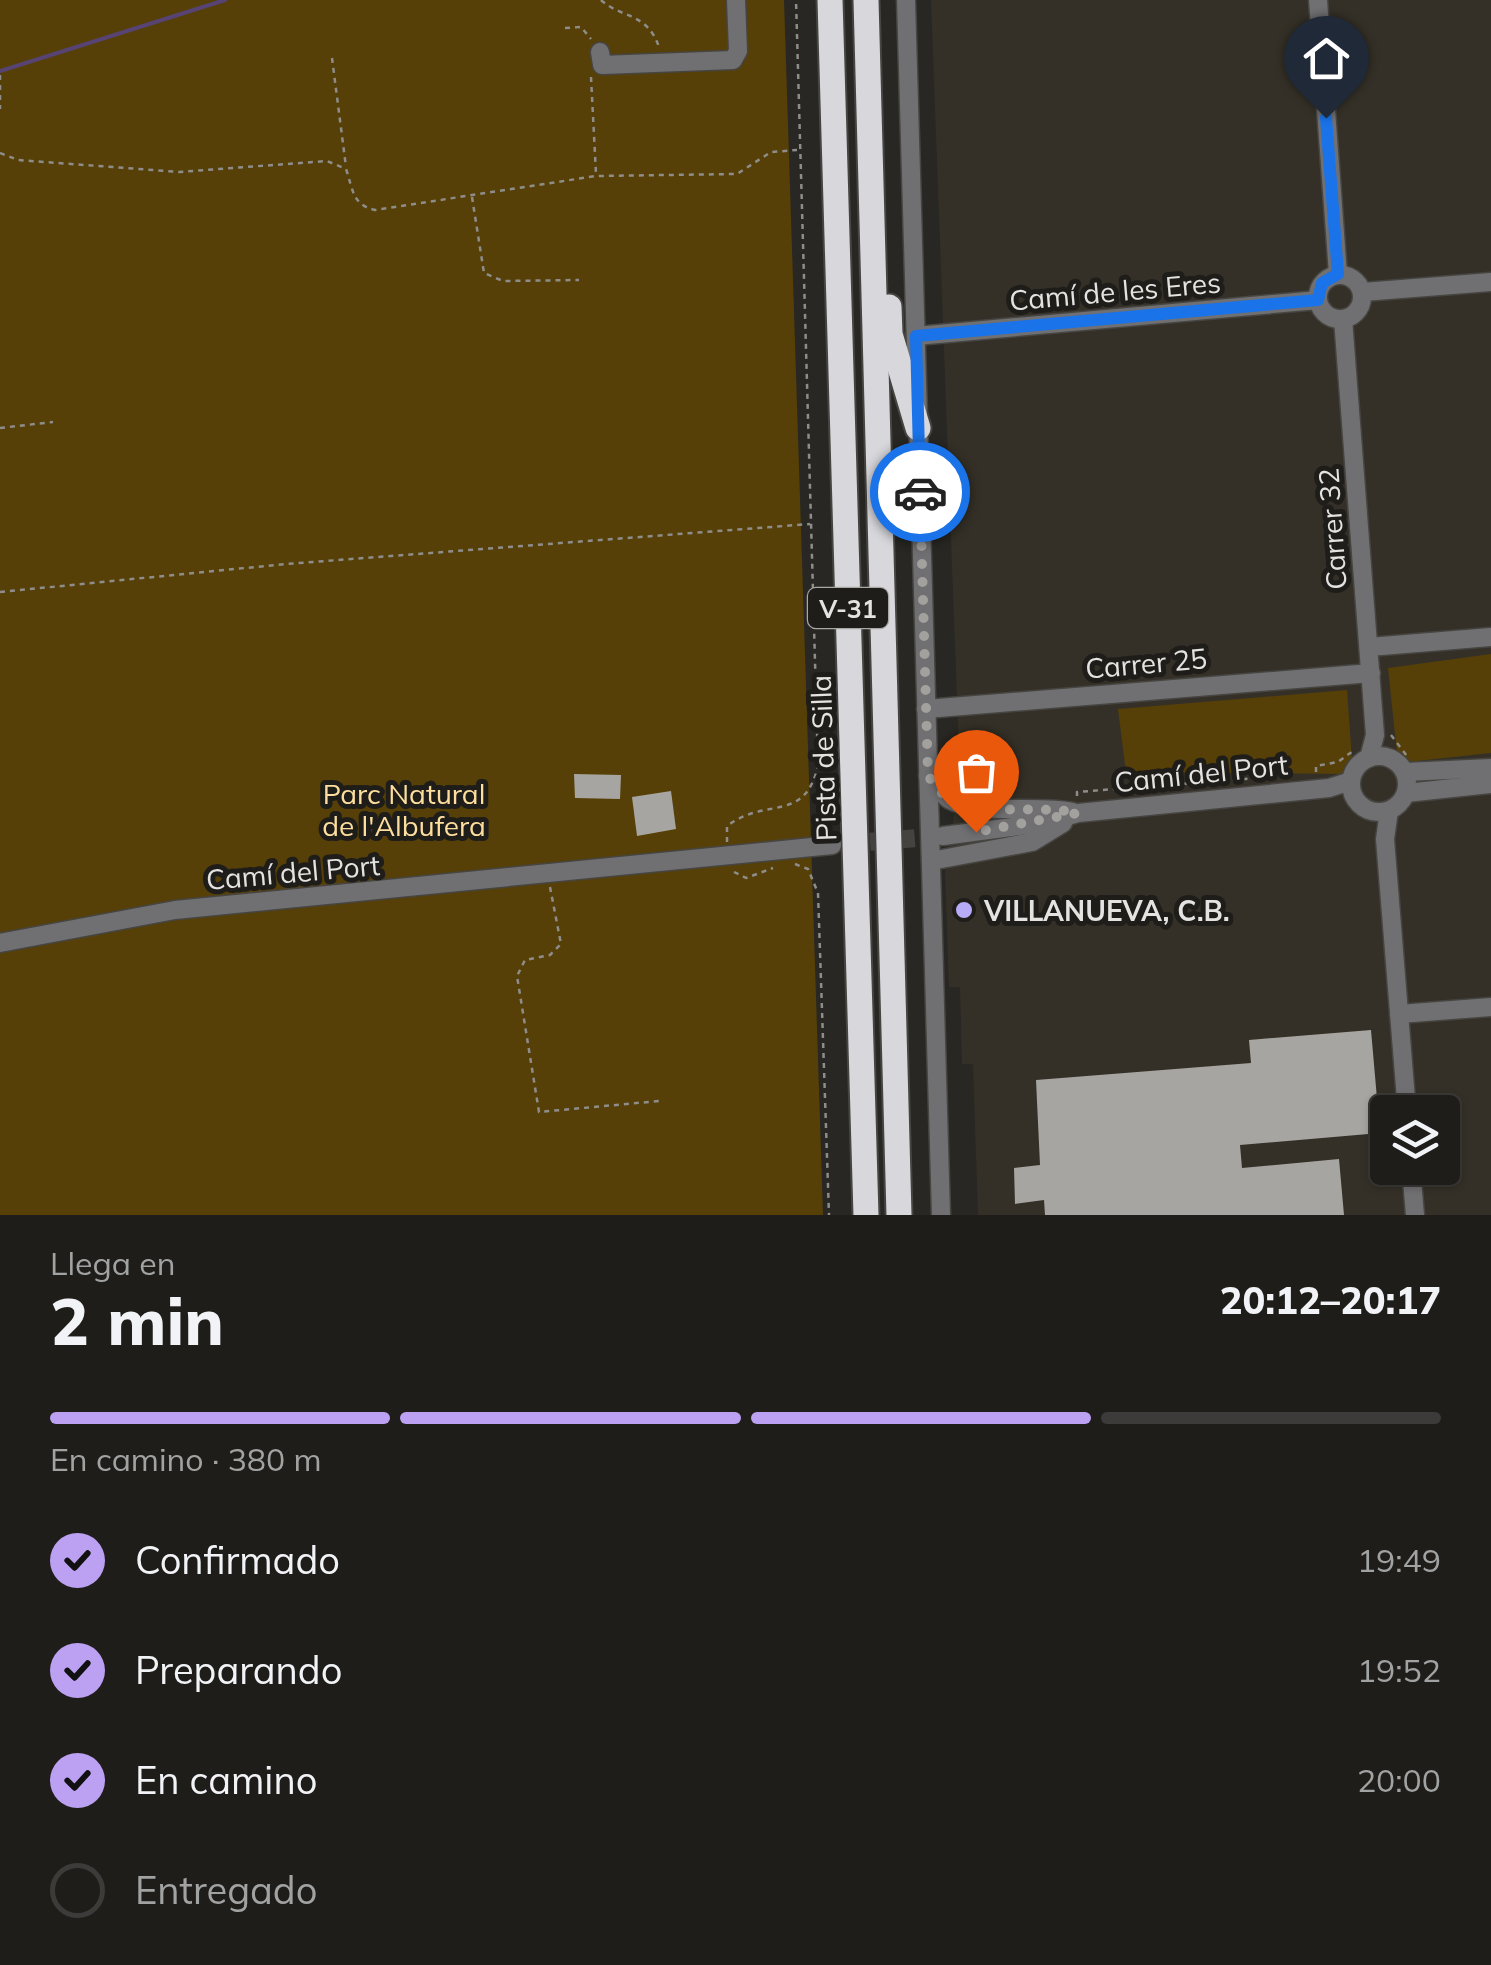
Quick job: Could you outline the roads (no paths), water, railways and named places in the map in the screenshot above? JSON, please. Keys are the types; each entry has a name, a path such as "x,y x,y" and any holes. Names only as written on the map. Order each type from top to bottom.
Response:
{"highway":[{"name":"Pista de Silla","path":"830,0 866,1215"},
{"name":"V-31","path":"866,0 899,1215"},
{"path":"872,168 884,210 890,334 918,428"}],"street":[{"path":"594,57 602,65 737,57 736,0"},
{"path":"906,0 940,1215"},
{"path":"1318,0 1338,274"},
{"path":"1338,274 1356,280 1362,292 1356,313 1343,319 1329,316 1318,300 1322,283 1338,274"},
{"path":"1362,292 1491,282"},
{"name":"Camí de les Eres","path":"916,336 1318,300"},
{"name":"Carrer 32","path":"1343,319 1378,757"},
{"path":"1368,647 1491,637"},
{"name":"Carrer 25","path":"926,708 1370,672"},
{"path":"1406,1095 1385,839 1380,811 1352,789 1356,767 1378,757 1408,766 1491,768"},
{"path":"1406,793 1408,766"},
{"name":"Camí del Port","path":"928,776 949,800 971,806 1050,807 1078,813"},
{"name":"Camí del Port","path":"942,836 1043,823 1078,813 1322,781 1352,789"},
{"path":"1380,811 1406,793 1491,784"},
{"name":"Camí del Port","path":"931,861 1032,842 1078,813"},
{"name":"Camí del Port","path":"0,944 176,910 832,845"},
{"path":"1400,1014 1491,1006"},
{"path":"1413,1185 1415,1215"}],"waterway":[{"path":"0,71 225,0"}],"tunnel":[{"path":"843,844 942,836"}],"place":[{"name":"VILLANUEVA, C.B.","path":"964,910"}],"park label":[{"name":"Parc Natural de l'Albufera","path":"404,809"}]}
